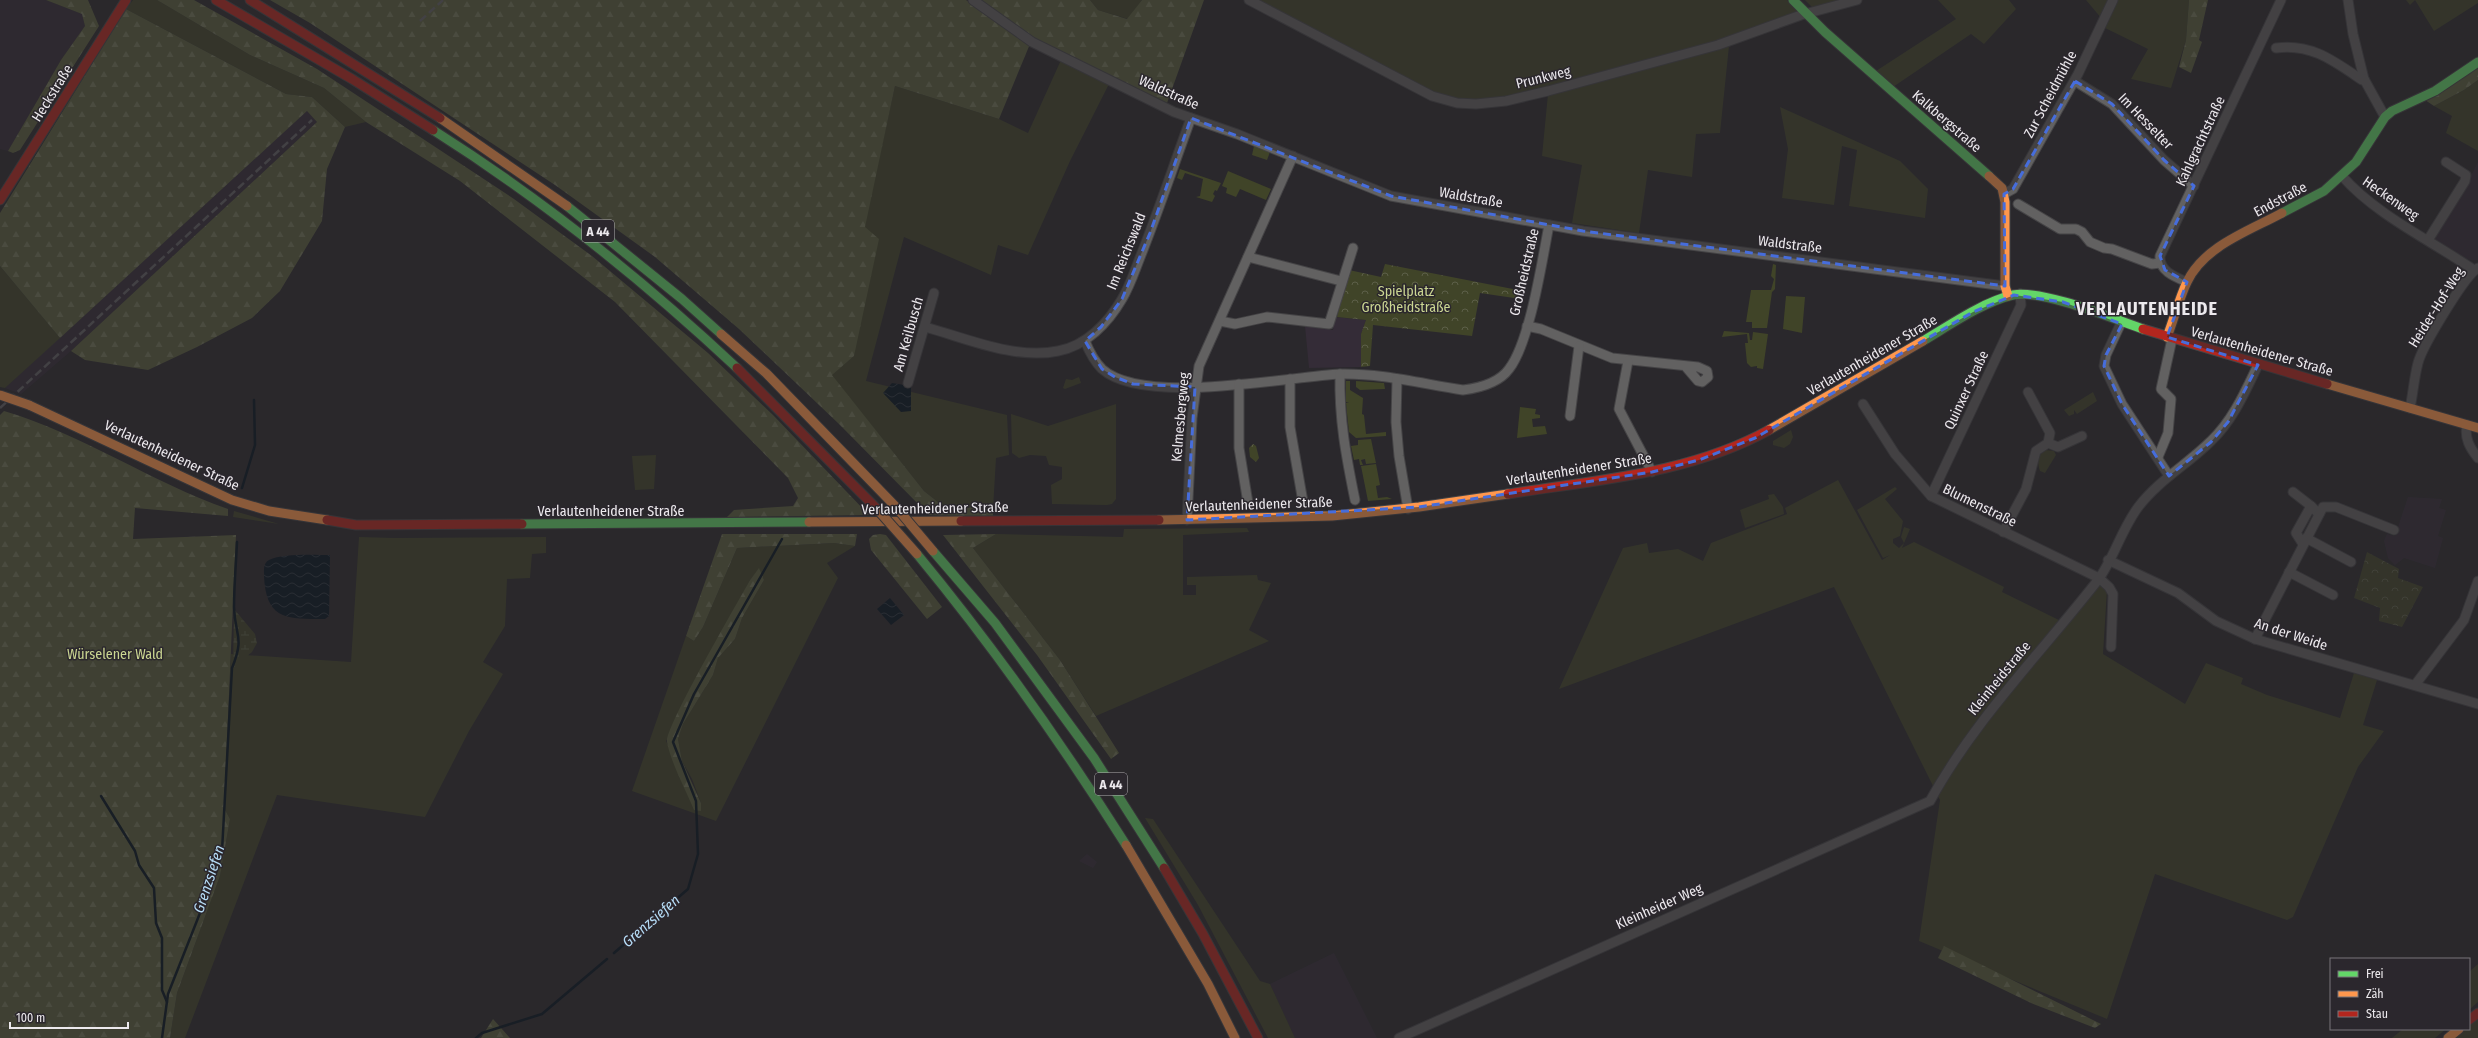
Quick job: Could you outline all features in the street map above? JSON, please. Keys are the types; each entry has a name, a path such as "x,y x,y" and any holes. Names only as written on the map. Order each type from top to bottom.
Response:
{"main road":[{"name":"Heckstraße","path":"0,200 126,0"},
{"name":"A 44","path":"216,0 339,70 427,125 567,223 680,315 821,449 878,510 957,602 1076,766 1151,884 1208,984 1235,1038"},
{"name":"A 44","path":"250,0 432,112 572,210 682,299 767,374 896,507 995,623 1094,758 1143,834 1203,934 1258,1038"},
{"name":"Kalkbergstraße","path":"1793,0 1806,14 1998,184 2004,194"},
{"path":"2385,117 2402,105 2435,91 2478,62"},
{"name":"Endstraße","path":"2169,338 2187,282 2197,266 2209,254 2235,238 2308,201 2342,176 2356,162 2385,117"},
{"path":"2004,194 2005,286 2008,296"},
{"name":"Verlautenheidener Straße","path":"0,395 29,405 99,436 210,491 232,500 270,511 356,525 1187,520 1332,516 1408,509 1652,472 1712,456 1755,438 1973,312 2008,296 2020,294 2063,302 2121,323 2169,338 2478,428"},
{"path":"2470,1019 2478,1013"},
{"path":"2448,1038 2458,1030"}],"street":[{"name":"Waldstraße","path":"973,0 1032,42 1174,112 1293,156 1363,187 1391,196 1549,225 2005,286"},
{"name":"Prunkweg","path":"1249,0 1432,96 1457,103 1476,104 1506,101 1548,92 1718,45 1806,14 1857,0"},
{"name":"Zur Scheidmühle","path":"2004,194 2013,189 2075,80 2113,0"},
{"name":"Kahlgrachtstraße","path":"2160,263 2162,251 2281,0"},
{"path":"2348,0 2353,34 2364,79 2385,117"},
{"path":"2276,48 2290,46 2316,51 2362,80 2364,79"},
{"name":"Im Hesselter","path":"2075,80 2112,104 2164,160 2194,186"},
{"name":"Im Reichswald","path":"925,327 1016,351 1058,351 1085,341 1101,327 1122,299 1150,233 1190,118"},
{"name":"Kelmesbergweg","path":"1187,520 1195,387 1199,366 1293,156"},
{"path":"2428,240 2465,181 2466,175 2461,170 2446,162"},
{"name":"Heckenweg","path":"2342,176 2352,188 2428,240 2476,269"},
{"path":"2018,204 2060,228 2076,229 2082,232 2090,242 2104,248 2122,252 2152,264 2160,263 2165,270 2187,282"},
{"name":"Großheidstraße","path":"1085,341 1092,356 1102,369 1133,384 1195,387 1340,374 1378,375 1463,390 1476,389 1500,378 1509,370 1521,349 1549,225"},
{"path":"1220,321 1235,324 1268,317 1329,324 1332,322 1341,281 1353,248"},
{"path":"1248,257 1341,281"},
{"name":"Heider-Hof-Weg","path":"2410,408 2418,363 2423,349 2461,287 2476,269"},
{"name":"Am Keilbusch","path":"908,383 934,293"},
{"name":"Quinxer Straße","path":"1931,496 2021,305 2020,294"},
{"path":"2121,323 2106,355 2104,366 2122,404 2169,476"},
{"name":"Großheidstraße","path":"1527,326 1541,329 1579,346 1612,358 1686,367"},
{"path":"2158,457 2168,433 2171,399 2161,389 2169,338"},
{"path":"1570,416 1579,346"},
{"path":"1628,361 1620,409 1652,472"},
{"name":"Kleinheidstraße","path":"1930,801 1950,764 1997,701 2099,578 2139,507 2169,476 2211,442 2228,422 2258,365"},
{"path":"1340,374 1342,437 1355,500"},
{"path":"1290,379 1290,427 1303,502"},
{"path":"1397,379 1396,422 1399,456 1408,509"},
{"path":"1239,384 1239,448 1248,503"},
{"path":"2003,532 2026,489 2036,451 2048,443 2050,433 2028,392"},
{"name":"Blumenstraße","path":"1863,404 1895,454 1931,496 2099,578"},
{"path":"2468,425 2468,442 2478,458"},
{"path":"2048,443 2058,447 2082,436"},
{"path":"2293,492 2319,514"},
{"path":"2311,506 2296,533 2305,541 2351,562"},
{"path":"2255,639 2323,507 2336,507 2394,530"},
{"name":"An der Weide","path":"2108,560 2178,593 2216,621 2255,639 2478,704"},
{"path":"2289,572 2333,595"},
{"path":"2099,578 2109,586 2113,594 2111,647"},
{"path":"2415,685 2464,620 2478,581"},
{"name":"Kleinheider Weg","path":"1398,1038 1930,801"}],"highlighted area":[{"path":"2075,81 2112,104 2164,160 2194,186 2160,256 2165,270 2187,282 2167,337 2258,365 2228,422 2211,442 2169,476 2122,404 2104,366 2106,355 2122,324 2063,302 2014,295 1973,312 1755,438 1699,460 1652,472 1419,507 1187,520 1195,387 1133,384 1115,377 1102,369 1085,341 1101,327 1122,299 1150,233 1191,118 1391,196 1583,231 2005,286 2004,194 2013,189"}],"shaded area":[{"path":"0,0 46,0 82,14 85,26 61,60 8,151 0,149"},
{"path":"307,111 317,122 71,351 21,394 5,388"},
{"path":"2478,162 2478,260 2471,260 2463,259 2431,238 2468,182"},
{"path":"1335,317 1366,320 1361,334 1361,367 1309,368 1305,326 1333,330"},
{"path":"2408,497 2442,499 2439,508 2446,510 2438,536 2443,538 2435,568 2404,558 2395,565 2388,558 2384,541 2387,534 2395,536"},
{"path":"1087,854 1097,862 1093,868 1079,861"},
{"path":"1334,953 1377,1038 1295,1038 1270,984"}],"green space":[{"path":"46,0 88,0 99,26 20,150 13,153 8,151 61,60 85,26 82,14"},
{"path":"133,0 157,0 250,55 324,88 366,122 345,127 312,97 286,94 126,9"},
{"path":"157,0 194,0 317,69 514,199 592,256 708,353 773,415 869,515 727,517 734,510 793,506 798,498 788,478 615,302 460,181 366,122 324,88 250,55"},
{"path":"270,0 966,0 1030,44 999,119 895,86 865,227 879,239 854,356 832,375 924,491 943,506 993,509 993,517 929,515 839,424 739,329 655,257 555,185 310,23"},
{"path":"978,0 1090,0 1098,10 1127,19 1142,0 1204,0 1167,103 1034,39"},
{"path":"1090,0 1142,0 1128,19 1098,10"},
{"path":"1258,0 1787,0 1797,10 1796,13 1717,43 1506,98 1467,100 1430,91"},
{"path":"1805,0 1847,0 1814,9"},
{"path":"1938,0 2009,0 2016,9 1984,44 1971,34 1893,87 1876,71 1956,19"},
{"path":"2086,0 2189,0 2186,40 2171,88 2131,79 2148,49 2103,27 2102,19"},
{"path":"2189,0 2208,0 2199,40 2202,42 2191,73 2179,67 2186,40"},
{"path":"2406,0 2415,0 2410,5"},
{"path":"2415,0 2478,0 2478,3 2434,31"},
{"path":"126,9 286,94 312,97 345,127 327,169 322,221 280,291 252,318 197,347 148,370 85,360 71,351 317,122 307,111 60,338 0,266 0,213"},
{"path":"1729,46 1720,133 1696,134 1692,177 1648,170 1639,233 1572,223 1582,165 1542,156 1548,94"},
{"path":"1061,60 1109,84 1070,161 1028,255 998,245 991,275 904,237 866,381 1007,415 1009,455 996,458 993,509 943,506 924,491 831,375 854,356 864,227 895,86 999,119 1028,133"},
{"path":"2478,67 2478,80 2464,90 2434,106 2425,100"},
{"path":"2478,80 2478,151 2446,133 2452,116 2434,106 2464,90"},
{"path":"1780,107 1900,161 1928,189 1925,218 1849,206 1857,150 1842,146 1834,205 1782,198 1788,149"},
{"path":"1254,146 1270,152 1267,160 1252,155"},
{"path":"1180,169 1221,183 1217,191 1215,190 1213,194 1215,196 1212,202 1196,197 1200,196 1203,179 1185,173 1182,180 1177,178"},
{"path":"1228,171 1271,189 1266,200 1240,189 1236,197 1226,193 1227,188 1222,186"},
{"name":"Spielplatz Großheidstraße","path":"1385,264 1523,291 1521,299 1480,293 1472,336 1373,325 1370,366 1361,367 1361,334 1366,320 1337,317 1349,270 1381,277"},
{"path":"1773,264 1776,265 1775,289 1772,292 1767,328 1752,328 1752,322 1746,322 1751,290 1771,290 1774,279 1771,276"},
{"path":"0,266 60,338 5,388 0,387"},
{"path":"1786,296 1805,297 1802,333 1783,329"},
{"path":"1724,331 1749,333 1750,340 1752,340 1753,332 1768,334 1763,369 1757,368 1757,366 1751,367 1747,363 1745,343 1748,343 1747,334 1722,337"},
{"path":"1079,377 1081,383 1065,389 1063,388 1066,379 1072,380"},
{"path":"1346,381 1350,381 1350,390 1363,398 1362,414 1364,415 1366,434 1386,432 1386,436 1356,438 1349,432 1346,403 1349,402 1346,402"},
{"path":"1356,381 1384,383 1385,389 1360,390 1356,387"},
{"path":"2093,392 2097,401 2077,414 2074,410 2074,414 2069,416 2064,410"},
{"path":"1116,404 1116,499 1112,504 1107,505 1052,504 1051,485 1062,479 1062,467 1049,465 1046,456 1030,455 1019,458 1012,453 1011,414 1048,426"},
{"path":"1520,407 1536,409 1535,414 1540,415 1540,418 1532,419 1533,427 1545,426 1547,434 1517,438"},
{"name":"Würselener Wald","path":"4,411 61,432 171,486 228,509 228,516 135,508 133,539 236,535 224,808 230,819 220,876 177,993 170,1038 0,1038 0,415"},
{"path":"1791,430 1793,437 1790,444 1784,448 1773,445 1773,441"},
{"path":"1371,439 1376,463 1366,464 1365,459 1361,460 1363,465 1360,465 1359,459 1354,460 1351,446 1358,445 1358,440"},
{"path":"1253,444 1256,446 1259,458 1256,462 1250,457 1249,448"},
{"path":"2046,450 2054,451 2056,455 2045,473 2040,471 2038,462 2039,456"},
{"path":"656,455 654,489 635,490 632,456"},
{"path":"1376,464 1380,485 1376,486 1378,498 1387,497 1392,499 1368,501 1361,466"},
{"path":"1838,480 1882,560 1890,555 1883,558 1857,510 1895,487 1897,489 1885,499 1903,521 1900,536 1893,539 1893,543 1899,548 1904,543 1901,537 1904,527 1910,529 1902,548 1914,542 2004,587 2002,592 2067,624 2099,585 2107,590 2103,654 2185,704 2206,663 2243,678 2241,684 2267,695 2340,718 2354,673 2377,680 2363,725 2384,731 2358,767 2293,917 2287,920 2155,874 2107,1019 1919,941 1940,800 1834,587 1559,689 1623,548 1647,543 1649,553 1678,549 1703,561 1711,543 1787,514 1785,508"},
{"path":"1774,494 1783,507 1784,514 1745,528 1740,510 1769,499 1768,495"},
{"path":"234,511 279,524 233,517"},
{"path":"1247,528 1249,532 1183,535 1183,595 1196,595 1196,585 1187,585 1187,577 1257,575 1258,580 1271,583 1249,630 1269,641 1096,716 1060,660 973,548 996,534 1123,537 1124,529"},
{"path":"722,534 857,534 855,546 834,543 737,548 703,627 694,641 686,636"},
{"path":"996,534 973,548 1060,660 1119,753 1111,759 1037,655 943,535"},
{"path":"873,535 886,535 942,607 927,619 871,550 869,539"},
{"path":"359,537 546,537 546,553 532,554 530,578 507,579 505,626 483,662 503,674 469,731 425,817 277,795 185,1038 170,1038 177,993 220,876 230,819 224,808 231,654 351,662"},
{"path":"834,543 855,546 827,563 838,578 716,821 632,791 686,636 694,641 703,627 737,548","holes":["759,569 764,580 742,618 735,639 718,658 713,675 683,724 678,739 682,761 692,779 701,803 701,811 666,741 750,580"]},
{"path":"2367,552 2399,569 2398,578 2423,587 2402,627 2379,621 2380,608 2354,598"},
{"path":"759,568 764,580 742,618 735,639 718,658 713,675 683,724 678,739 682,761 701,803 701,811 694,810 669,750 667,742 669,732 703,664 750,580"},
{"path":"234,609 255,634 257,643 252,652 233,668"},
{"path":"1145,818 1153,819 1260,981 1270,984 1295,1038 1268,1038 1198,905"},
{"path":"1944,946 2101,1024 2095,1028 2031,1003 1938,958"},
{"path":"2478,964 2478,1002 2470,1009 2470,971"},
{"path":"2478,1018 2478,1038 2454,1038 2464,1030 2470,1030 2470,1024"},
{"path":"493,1019 510,1038 481,1038"},
{"path":"2402,1030 2445,1030 2435,1038 2392,1038"}],"water":[{"path":"892,383 911,386 911,411 901,412 883,393"},
{"path":"290,555 330,555 329,616 325,619 300,619 281,614 274,609 269,602 266,591 264,569 267,561"},
{"path":"890,598 904,615 891,625 877,609"}],"waterway":[{"path":"242,488 255,445 254,400"},
{"path":"614,953 688,889 698,854 696,801 673,742 694,694 782,539"},
{"name":"Grenzsiefen","path":"162,1038 168,994 217,870 222,851 232,668 239,643 234,607 237,542"},
{"path":"101,796 135,851 139,865 154,888 156,923 162,938 162,990 167,1002"},
{"name":"Grenzsiefen","path":"476,1038 482,1033 542,1014 607,959"}],"railway":[{"path":"420,21 443,0"},
{"path":"0,408 312,120"}],"traffic: fast":[{"path":"1793,0 1825,32 1989,176"},
{"path":"2282,213 2324,191 2356,162 2385,117 2392,111 2435,91 2478,62"},
{"path":"433,130 474,156 591,242 665,303 737,368"},
{"path":"567,206 682,299 721,334"},
{"path":"1923,341 1978,308 2002,298 2026,294 2059,300 2143,329"},
{"path":"522,524 809,522"},
{"path":"933,551 995,623 1094,758 1164,868"},
{"path":"917,554 973,624 1026,696 1126,845"}],"traffic: slow":[{"path":"440,118 567,206"},
{"path":"1989,176 2002,188 2005,202 2005,286 2008,296"},
{"path":"2167,337 2187,282 2195,269 2204,259 2228,241 2282,213"},
{"path":"721,334 767,374 896,507"},
{"path":"1769,430 1923,341"},
{"path":"2327,384 2478,428"},
{"path":"0,395 29,405"},
{"path":"29,405 232,500 269,511 327,520"},
{"path":"1159,520 1332,516 1419,507 1508,494"},
{"path":"896,507 933,551"},
{"path":"878,510 917,554"},
{"path":"809,522 961,521"},
{"path":"1126,845 1208,984 1235,1038"},
{"path":"2448,1038 2458,1030"}],"traffic: jam":[{"path":"0,200 126,0"},
{"path":"216,0 352,79 433,130"},
{"path":"250,0 440,118"},
{"path":"2143,329 2327,384"},
{"path":"737,368 878,510"},
{"path":"1508,494 1608,479 1675,466 1707,457 1739,445 1769,430"},
{"path":"327,520 356,525 522,524"},
{"path":"961,521 1159,520"},
{"path":"1164,868 1203,934 1258,1038"},
{"path":"2470,1019 2478,1013"}],"district":[{"name":"VERLAUTENHEIDE","path":"2147,309"}]}
